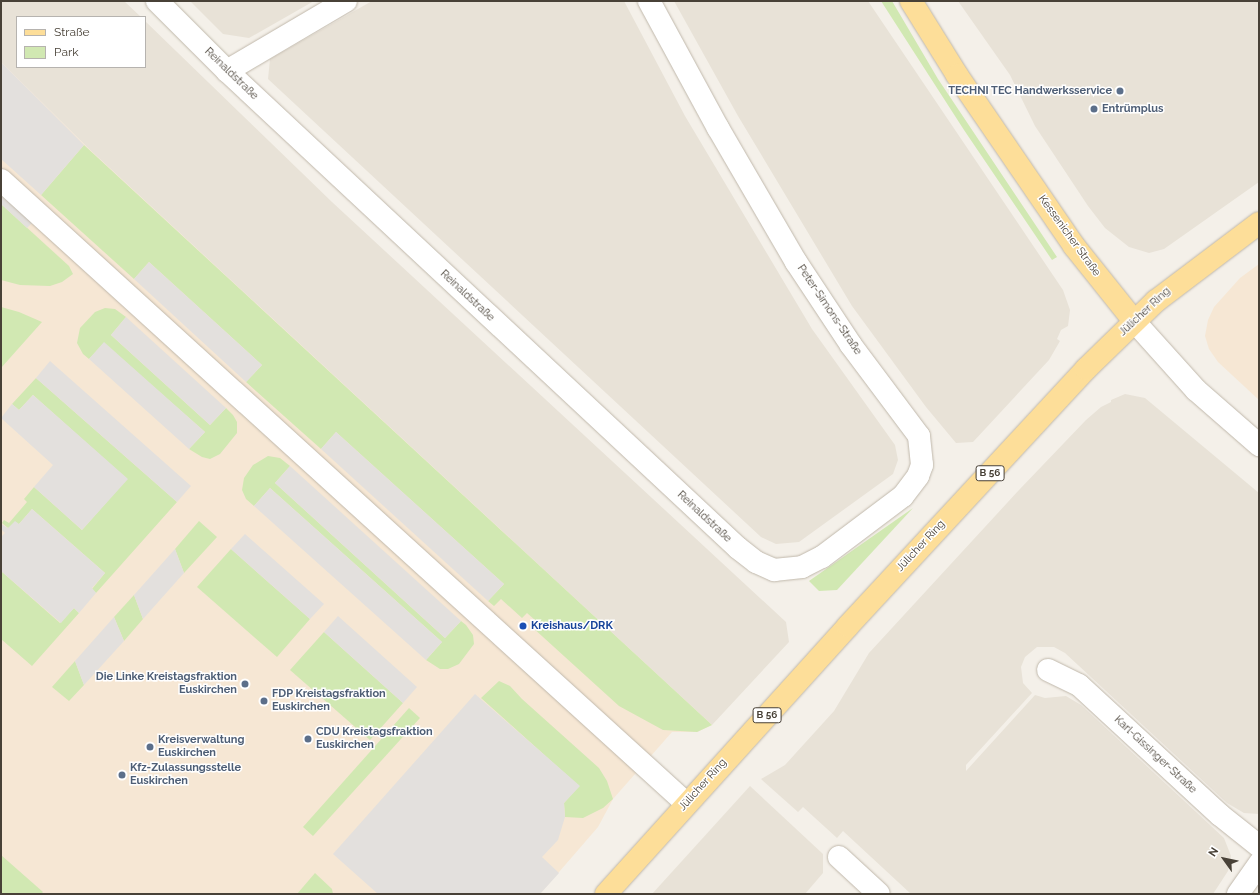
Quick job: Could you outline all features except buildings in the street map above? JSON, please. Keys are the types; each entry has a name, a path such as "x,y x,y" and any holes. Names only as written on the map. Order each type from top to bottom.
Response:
{"main road":[{"name":"Kessenicher Straße","path":"911,1 962,81 1074,246 1134,321"},
{"name":"Jülicher Ring","path":"606,894 686,804 1069,388 1134,321 1182,279 1259,223"}],"street":[{"name":"Reinaldstraße","path":"157,1 227,71 738,548 765,567 790,570"},
{"path":"227,71 346,1"},
{"name":"Peter-Simons-Straße","path":"649,1 768,216 826,309 919,436 922,447 922,461 918,476 903,496 822,557 790,570"},
{"path":"1,180 686,804"},
{"name":"Kessenicher Straße","path":"1134,321 1196,390 1259,445"},
{"name":"Karl-Gissinger-Straße","path":"1048,670 1079,684 1220,815 1259,846"},
{"path":"839,856 870,891"},
{"path":"1238,894 1259,864"}],"shaded area":[{"path":"1,1 124,1 140,16 16,16 16,68 146,68 146,22 332,202 786,622 789,642 712,725 89,149 1,62"},
{"path":"190,1 314,1 249,38 223,34"},
{"path":"372,1 624,1 685,116 812,329 895,445 898,460 893,474 799,542 776,544 761,537 268,79 270,59"},
{"path":"674,1 868,1 1063,290 1070,310 1068,326 1061,330 1057,339 1060,341 1049,360 973,442 956,443 926,407 852,306 738,116"},
{"path":"958,1 1259,1 1259,182 1164,249 1149,253 1129,247 1105,228 1088,206 1035,126 1010,75"},
{"path":"1,62 89,149 712,725 697,732 672,732 613,799 598,827 540,894 1,894"},
{"path":"1,62 84,145 41,195 1,159"},
{"path":"1,190 35,220 27,228 1,204"},
{"path":"149,262 262,365 246,382 134,279"},
{"path":"1259,264 1259,400 1218,362 1209,349 1205,336 1208,320 1214,307 1240,278"},
{"path":"126,317 226,408 210,425 111,335"},
{"path":"104,342 205,432 189,449 89,359"},
{"path":"50,361 191,486 177,502 36,378"},
{"path":"1125,394 1145,398 1259,493 1259,814 1244,813 1227,803 1065,653 1054,647 1037,647 1025,657 1021,667 1023,683 1032,693 966,765 966,771 1035,695 1045,698 1066,696 1081,705 1224,838 1231,856 1228,871 1213,894 911,894 843,831 837,838 803,807 798,812 761,779 785,765 834,711 869,653 1019,490 1086,420 1101,407 1111,402 1111,400"},
{"path":"33,395 128,479 82,530 34,487 53,465 1,418 12,404 19,410"},
{"path":"336,432 504,584 488,601 321,449"},
{"path":"290,466 461,621 445,638 275,483"},
{"path":"270,488 442,642 426,660 254,506"},
{"path":"32,509 105,573 92,588 96,593 79,613 74,608 61,623 1,571 1,537 5,533 1,529 1,524 8,528 15,521 19,524"},
{"path":"245,534 324,604 310,619 231,549"},
{"path":"175,549 184,573 143,619 134,595"},
{"path":"338,616 417,687 403,703 324,632"},
{"path":"114,617 124,641 84,685 75,661"},
{"path":"475,694 580,786 564,803 565,817 558,840 542,857 559,873 540,894 378,894 333,854"},
{"path":"750,786 823,854 823,873 805,894 652,894"}],"green space":[{"path":"881,1 892,1 938,79 1057,257 1052,260 964,130"},
{"path":"84,145 712,725 697,732 663,730 619,706 532,627 536,621 527,613 522,618 501,599 494,606 488,601 504,584 336,432 321,449 246,382 262,365 149,262 134,279 41,195"},
{"path":"1,204 69,266 73,274 62,282 50,286 20,285 1,280"},
{"path":"1,307 19,312 42,322 1,368"},
{"path":"105,308 115,309 126,317 111,335 210,425 226,408 233,415 237,422 237,433 220,454 210,459 202,457 189,449 205,432 104,343 89,359 83,354 77,343 80,328 95,312"},
{"path":"36,378 177,502 96,593 92,589 105,573 32,509 19,524 8,528 2,523 4,520 9,523 27,502 24,499 34,487 82,530 127,479 33,395 19,410 12,404"},
{"path":"268,456 280,458 290,466 275,483 445,638 461,621 466,625 473,635 474,644 459,664 448,669 440,669 426,660 442,642 270,488 254,506 246,499 242,490 244,478 253,465"},
{"path":"913,508 837,590 819,591 809,581"},
{"path":"199,521 217,537 184,573 175,549"},
{"path":"231,549 310,619 277,657 197,587"},
{"path":"1,571 60,623 74,608 79,613 32,666 1,639"},
{"path":"134,595 143,619 124,641 114,617"},
{"path":"324,632 403,703 370,740 290,670"},
{"path":"75,661 84,685 69,701 52,687"},
{"path":"499,681 510,686 522,699 599,768 607,781 613,799 603,808 583,818 565,817 564,803 579,786 481,698"},
{"path":"409,708 420,718 313,836 303,827"},
{"path":"1,855 43,892 41,894 1,894"},
{"path":"315,873 332,889 333,894 297,894"}],"place":[{"name":"TECHNI TEC Handwerksservice","path":"1120,91"},
{"name":"Entrümplus","path":"1094,109"},
{"name":"Kreishaus/DRK","path":"523,626"},
{"name":"Die Linke Kreistagsfraktion Euskirchen","path":"245,684"},
{"name":"FDP Kreistagsfraktion Euskirchen","path":"264,701"},
{"name":"CDU Kreistagsfraktion Euskirchen","path":"308,739"},
{"name":"Kreisverwaltung Euskirchen","path":"150,747"},
{"name":"Kfz-Zulassungsstelle Euskirchen","path":"122,775"}]}
